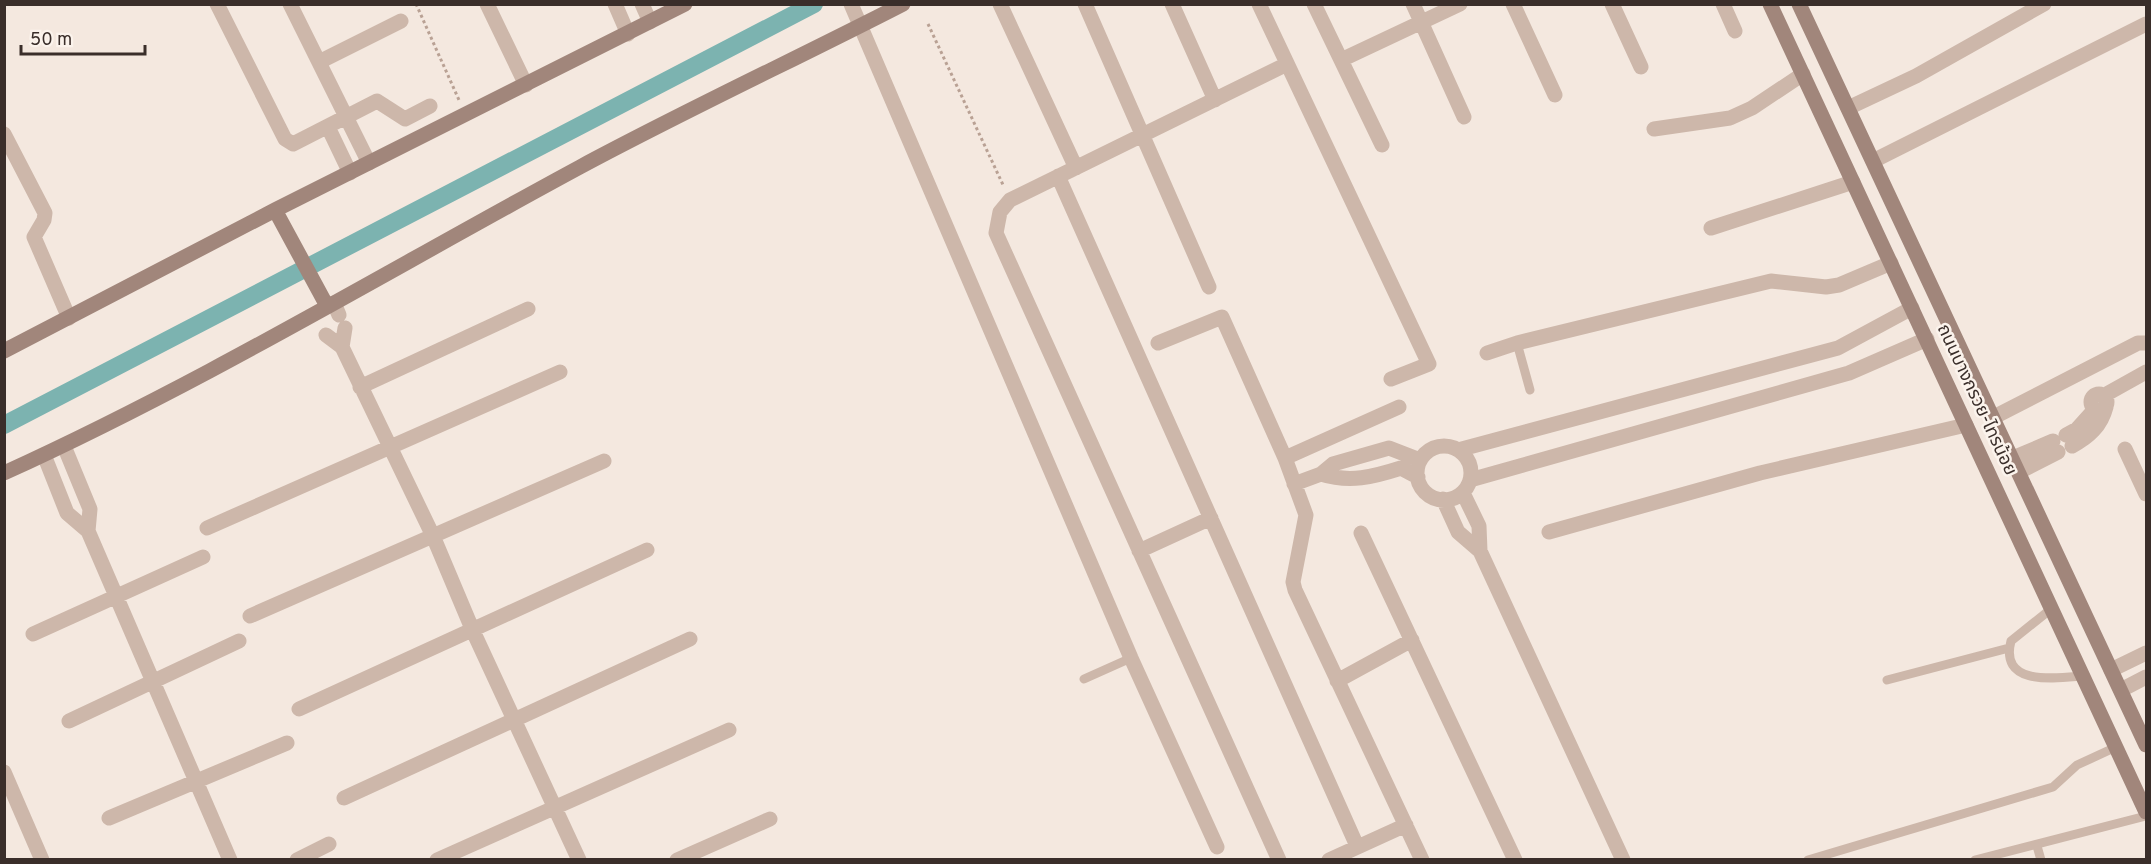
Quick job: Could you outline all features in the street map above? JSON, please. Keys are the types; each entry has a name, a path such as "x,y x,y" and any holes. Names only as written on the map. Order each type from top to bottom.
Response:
{"street":[{"path":"217,4 285,139 293,144 377,101 405,119 430,106"},
{"path":"290,4 369,163"},
{"path":"487,4 526,85"},
{"path":"615,4 628,34"},
{"path":"642,4 650,22"},
{"path":"4,351 275,210 685,4"},
{"path":"4,473 64,446 329,315 580,167 903,4"},
{"path":"1000,4 1076,168"},
{"path":"1085,4 1209,287"},
{"path":"1172,4 1215,100"},
{"path":"1259,4 1428,364 1391,379"},
{"path":"1314,4 1382,145"},
{"path":"1413,4 1464,117"},
{"path":"1341,60 1460,4"},
{"path":"1513,4 1555,95"},
{"path":"1612,4 1641,67"},
{"path":"1723,4 1736,31"},
{"name":"ถนนบางกรวย-ไทรน้อย","path":"1770,4 2146,814"},
{"name":"ถนนบางกรวย-ไทรน้อย","path":"1798,4 1994,417 2146,745"},
{"path":"1848,108 1916,76 2044,4"},
{"path":"852,8 1131,658 1216,847"},
{"path":"319,62 401,21"},
{"path":"1873,161 2146,24"},
{"path":"1279,860 996,233 1000,212 1010,200 1287,64"},
{"path":"1654,129 1730,118 1752,108 1803,74"},
{"path":"328,127 350,173"},
{"path":"4,134 45,213 44,220 34,237 69,318"},
{"path":"1058,176 1357,846"},
{"path":"1711,228 1853,182"},
{"path":"275,210 329,315 360,387 433,536 473,631 579,860"},
{"path":"1487,353 1517,342 1771,281 1826,287 1839,285 1891,263"},
{"path":"1418,477 1420,460 1425,453 1440,446 1458,450 1838,348 1912,308"},
{"path":"360,387 528,309"},
{"path":"1158,343 1222,317 1285,458 1306,515 1293,582 1422,860"},
{"path":"1321,474 1338,479 1369,478 1401,468 1418,477 1428,494 1443,499 1467,486 1849,373 1927,339"},
{"path":"1994,417 2138,343 2146,343"},
{"path":"1838,348 1849,373"},
{"path":"207,528 560,372"},
{"path":"2016,465 2095,430 2103,418 2101,404 2146,372"},
{"path":"1285,458 1399,407"},
{"path":"1549,532 1760,473 1966,425"},
{"path":"64,446 90,509 88,531"},
{"path":"1294,484 1321,474 1333,464 1389,448 1420,460"},
{"path":"2125,449 2146,494"},
{"path":"1458,450 1470,464 1467,486 1479,526 1480,551 1623,860"},
{"path":"44,455 67,513 88,531 230,860"},
{"path":"250,616 604,461"},
{"path":"1443,499 1458,532 1480,551"},
{"path":"1139,551 1211,518"},
{"path":"1361,533 1515,860"},
{"path":"299,709 647,550"},
{"path":"33,634 202,557"},
{"path":"344,798 515,722 690,639"},
{"path":"1337,681 1412,640"},
{"path":"69,721 239,641"},
{"path":"2111,670 2146,653"},
{"path":"2121,690 2146,677"},
{"path":"437,860 553,806 729,730"},
{"path":"109,818 287,743"},
{"path":"4,772 42,860"},
{"path":"678,860 770,819"},
{"path":"1329,860 1406,825"},
{"path":"297,860 329,844"}],"lane":[{"path":"1517,342 1530,390"},
{"path":"2051,609 2011,640 2009,648 2013,661 2021,672 2031,677 2083,676"},
{"path":"1887,680 2009,648"},
{"path":"1084,679 1131,658"},
{"path":"1808,860 2053,786 2070,769 2116,747"},
{"path":"1975,860 2037,846 2146,814"},
{"path":"2037,846 2041,860"}],"path":[{"path":"416,4 466,115"},
{"path":"928,24 1010,200"}],"waterway":[{"path":"4,425 814,4"}]}
